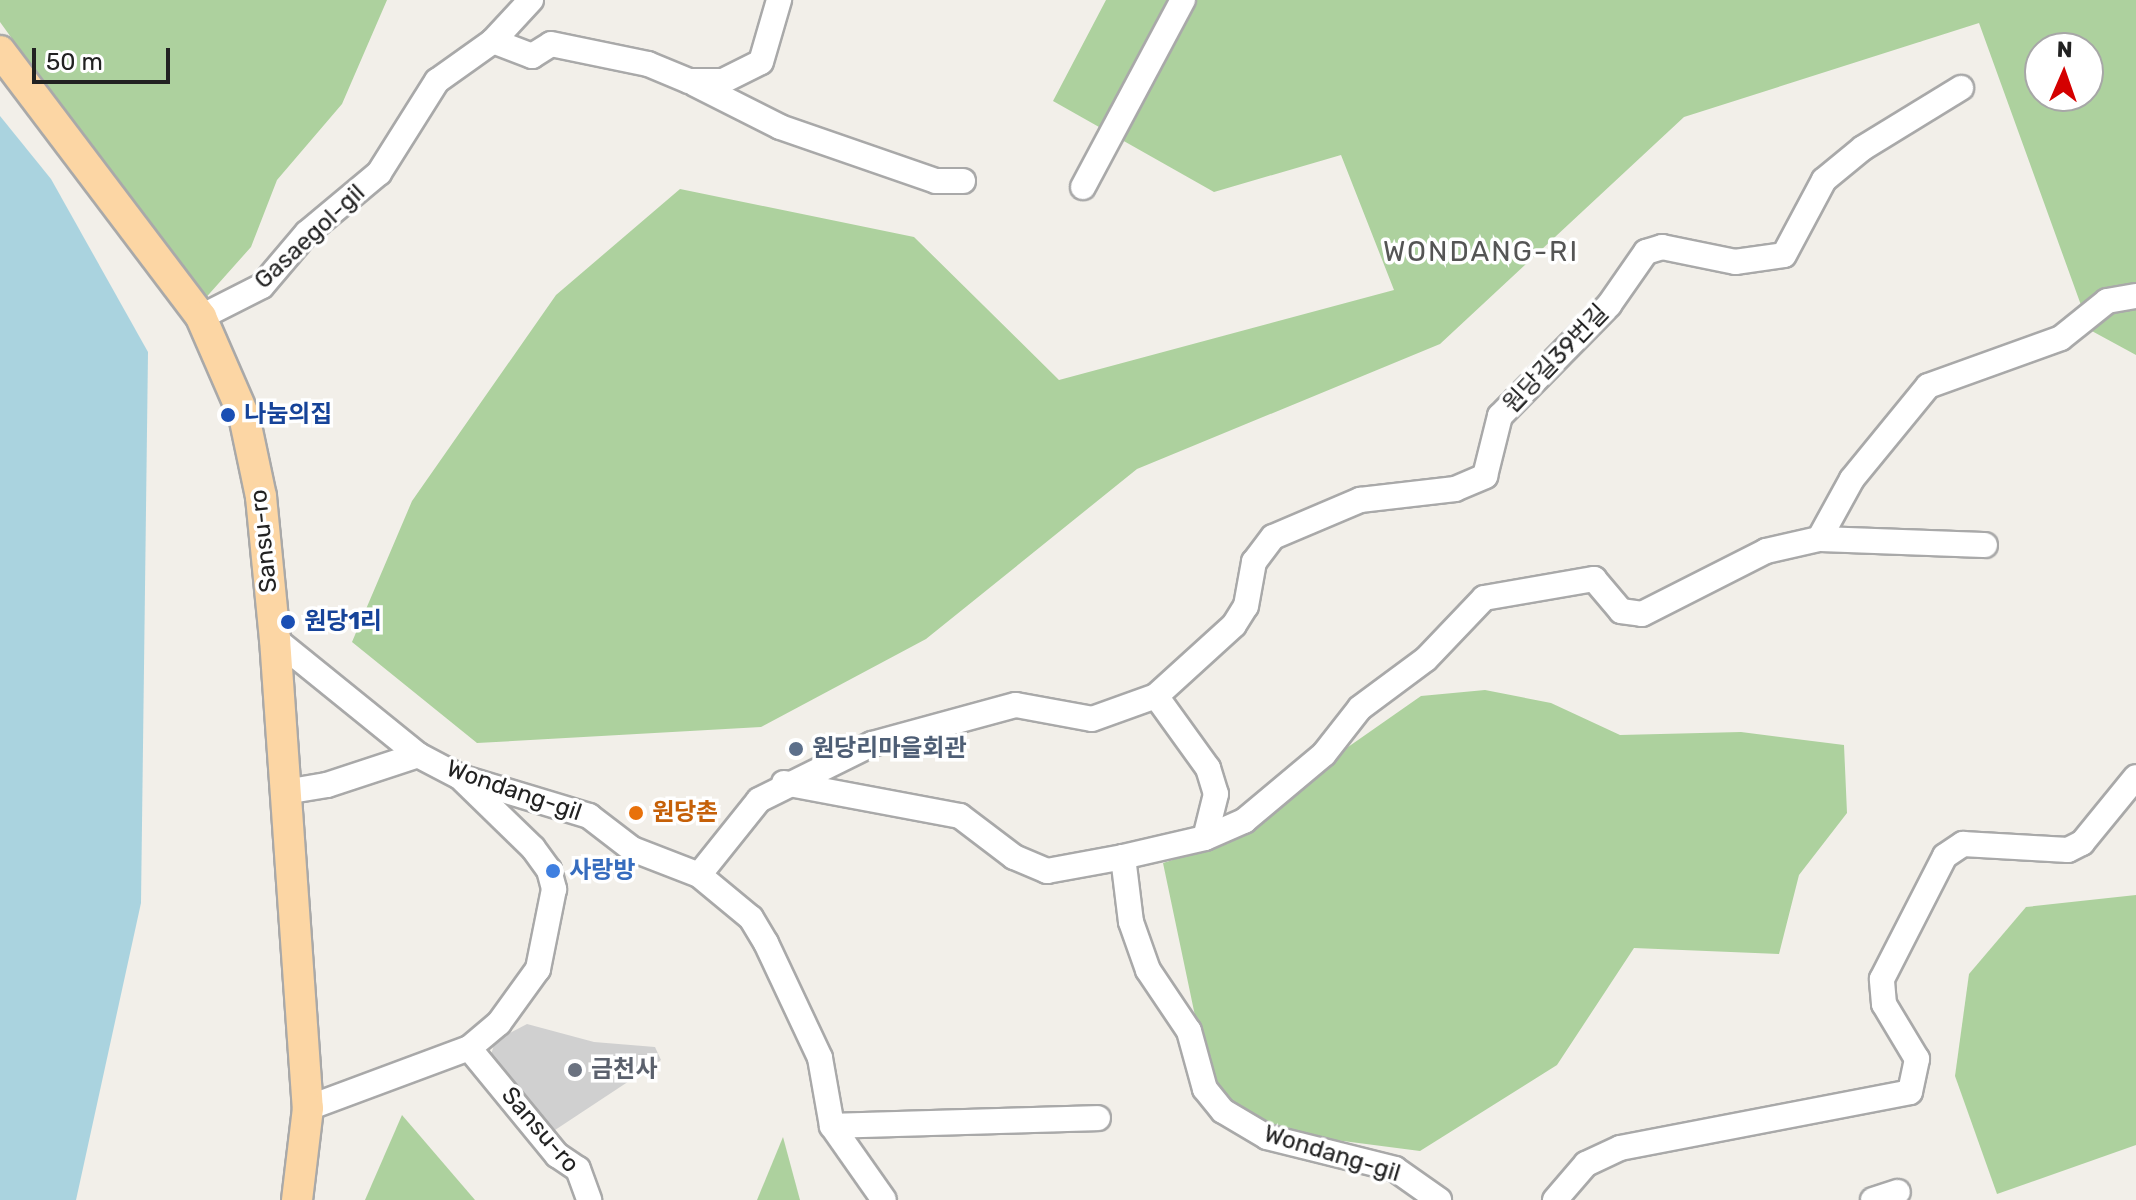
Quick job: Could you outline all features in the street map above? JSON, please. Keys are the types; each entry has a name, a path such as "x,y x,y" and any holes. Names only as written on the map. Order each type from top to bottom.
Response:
{"main road":[{"name":"Sansu-ro","path":"0,51 201,317 232,380 253,454 275,639 308,1108 297,1200"}],"street":[{"name":"Gasaegol-gil","path":"201,317 262,286 307,233 379,173 437,81 493,41 531,0"},
{"path":"689,81 723,81 761,62 779,0"},
{"path":"1083,187 1183,0"},
{"path":"493,41 532,56 551,44 648,64 780,127 936,181 963,181"},
{"name":"원당길39번길","path":"1156,696 1234,625 1246,606 1254,562 1273,537 1360,500 1455,489 1485,476 1500,416 1600,316 1646,252 1662,247 1735,262 1784,255 1833,171 1961,88"},
{"path":"1819,539 1852,479 1928,386 2061,338 2107,301 2136,296"},
{"path":"784,783 960,816 1030,867 1075,868 1205,838 1244,821 1324,754 1360,708 1426,659 1484,598 1594,579 1621,611 1642,614 1766,551 1819,539 1985,545"},
{"name":"Wondang-gil","path":"275,639 418,755 460,777 580,812 632,849 699,875 751,918 766,943 820,1058 832,1126"},
{"path":"699,875 742,815 784,783 905,731 994,710 1032,705 1109,717 1156,696 1208,768 1216,794 1205,838"},
{"path":"285,792 327,785 418,755"},
{"path":"308,1108 469,1048 499,1023 538,969 554,889 549,870 533,848 460,777"},
{"path":"1555,1200 1586,1164 1620,1148 1910,1092 1917,1059 1884,1004 1882,979 1945,856 1963,844 2068,850 2082,843 2136,777"},
{"name":"Wondang-gil","path":"1123,857 1137,947 1189,1031 1212,1101 1267,1137 1395,1169 1439,1200"},
{"name":"Sansu-ro","path":"469,1048 557,1155 578,1169 589,1200"},
{"path":"832,1126 1098,1118"},
{"path":"832,1126 884,1200"},
{"path":"1873,1200 1898,1192"}],"shaded area":[{"name":"금천사","path":"527,1024 594,1042 655,1047 661,1060 552,1132 491,1055 495,1041"}],"green space":[{"path":"0,0 387,0 342,104 277,180 251,247 202,302 0,22"},
{"path":"1106,0 2136,0 2136,355 2090,330 1979,23 1684,117 1440,344 1137,469 926,639 761,727 477,743 352,642 412,501 556,295 680,189 914,237 1059,380 1394,290 1341,155 1214,192 1053,101"},
{"path":"1485,690 1551,703 1620,735 1741,732 1844,745 1847,813 1799,875 1779,954 1634,948 1557,1065 1420,1151 1289,1134 1222,1098 1207,1073 1163,863 1233,841 1308,775 1421,696"},
{"path":"2136,895 2136,1145 1997,1194 1955,1076 1969,974 2026,907"},
{"path":"402,1115 475,1200 365,1200"},
{"path":"783,1137 800,1200 757,1200"}],"water":[{"path":"0,116 51,179 148,352 141,903 76,1200 0,1200"}],"place":[{"name":"나눔의집","path":"228,415"},
{"name":"원당1리","path":"288,622"},
{"name":"원당리마을회관","path":"796,749"},
{"name":"원당촌","path":"636,813"},
{"name":"사랑방","path":"553,871"},
{"name":"금천사","path":"575,1070"}],"district":[{"name":"WONDANG-RI","path":"1481,252"}]}
